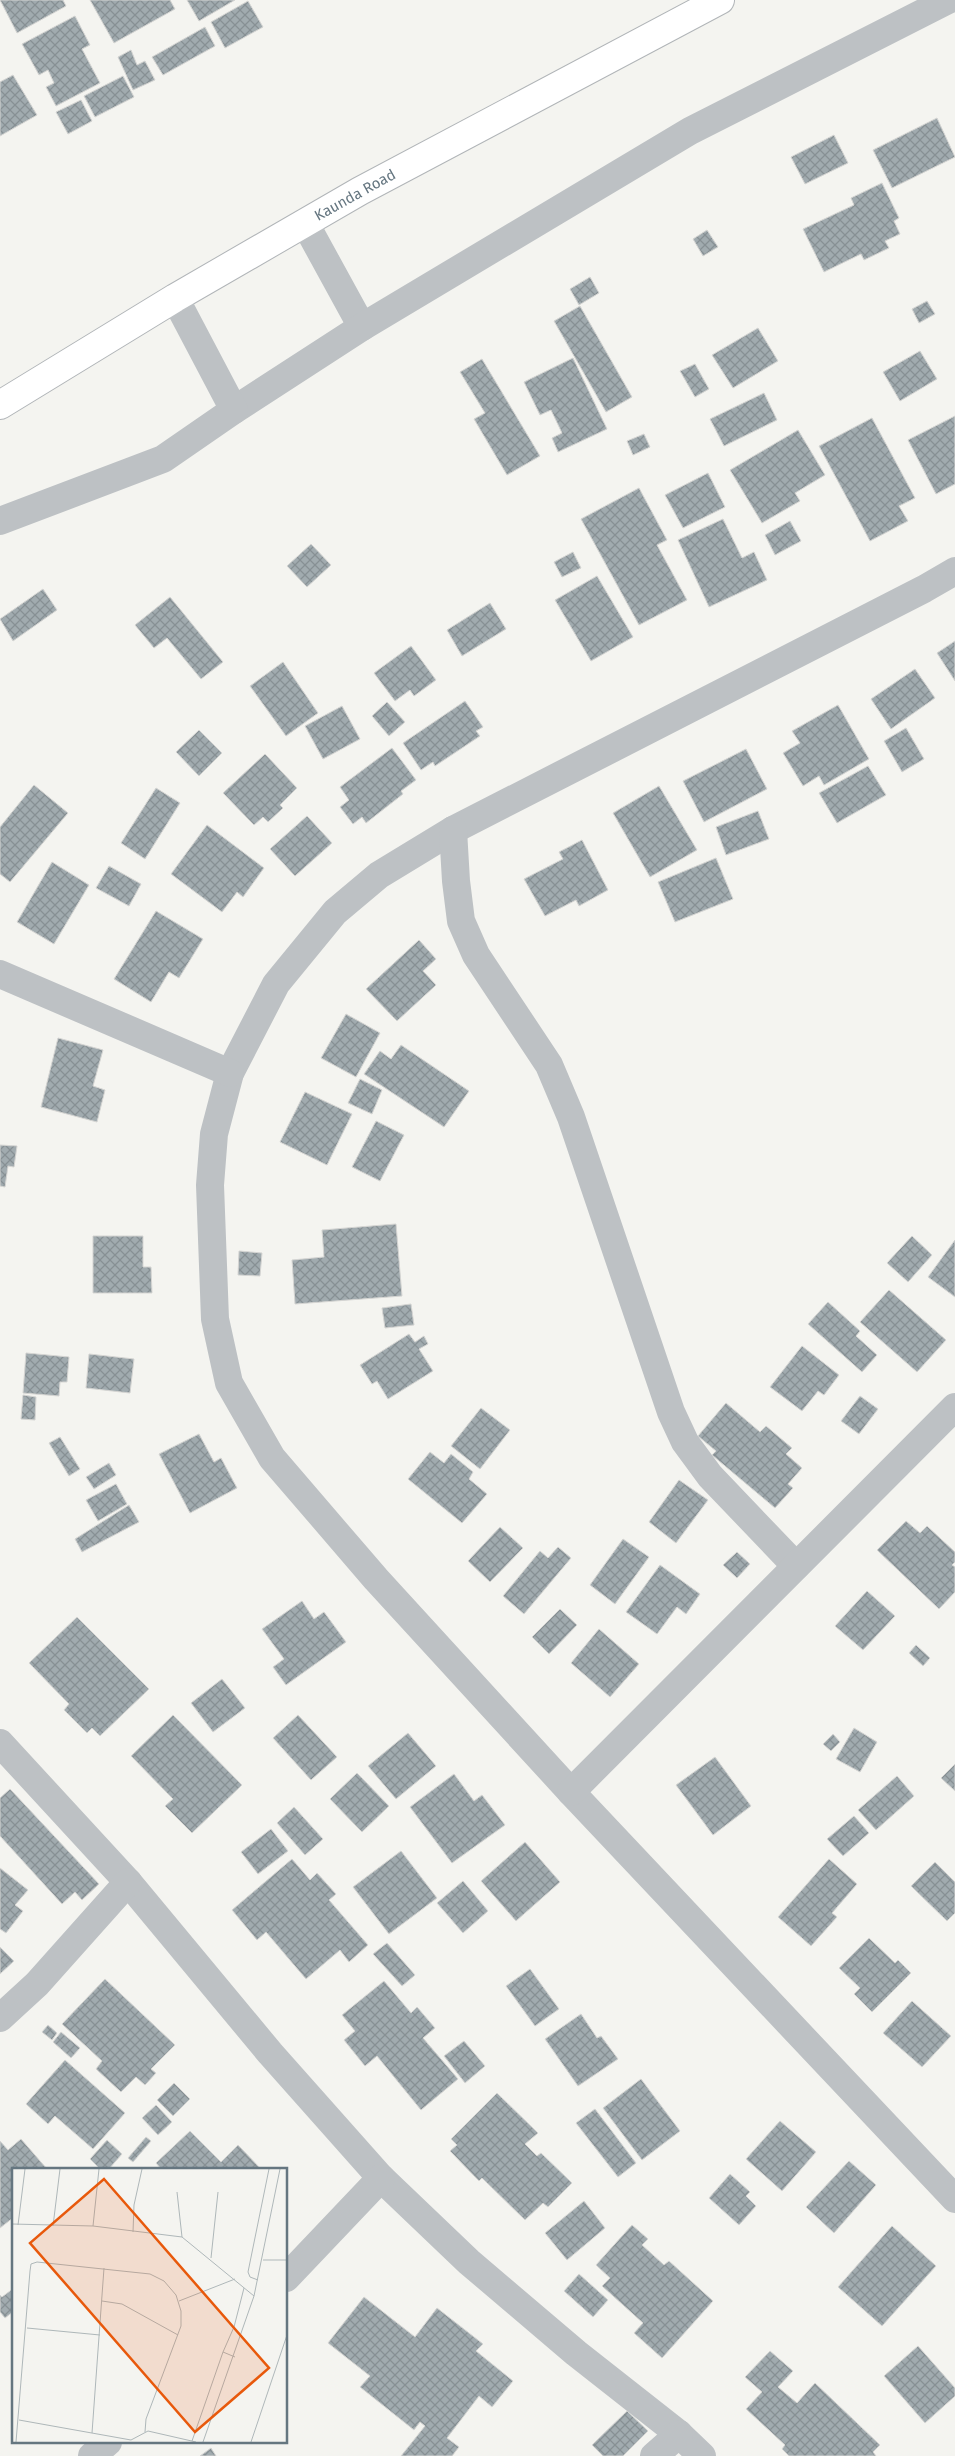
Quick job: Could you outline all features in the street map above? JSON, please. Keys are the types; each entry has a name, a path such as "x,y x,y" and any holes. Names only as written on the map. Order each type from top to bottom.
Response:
{"main road":[{"name":"Kaunda Road","path":"0,406 175,298 368,186 720,0"}],"street":[{"path":"0,522 163,459 234,410 362,327 690,131 948,0"},
{"path":"305,223 362,327"},
{"path":"175,298 234,410"},
{"path":"955,571 915,594 453,830 378,874 335,912 276,984 230,1073 214,1134 210,1185 215,1319 229,1383 272,1458 376,1579 571,1792 955,2199"},
{"path":"453,830 461,921 476,955 549,1065 571,1117 670,1412 685,1442 710,1476 796,1566"},
{"path":"0,974 230,1073"},
{"path":"571,1792 955,1407"},
{"path":"0,1743 128,1882 270,2053 381,2178 469,2262 576,2353 679,2434 702,2456"},
{"path":"0,2018 37,1984 128,1882"},
{"path":"288,2276 381,2178"},
{"path":"654,2456 679,2434"},
{"path":"92,2456 106,2444"}],"building":[{"path":"0,0 63,0 66,6 17,33"},
{"path":"90,0 170,0 175,9 114,43"},
{"path":"187,0 235,0 199,21"},
{"path":"248,1 263,27 225,48 211,22"},
{"path":"75,16 90,45 82,49 100,83 56,106 46,87 54,83 48,70 39,75 22,44"},
{"path":"205,27 215,46 163,75 152,57"},
{"path":"131,50 137,65 145,61 155,80 133,90 118,57"},
{"path":"13,75 37,115 0,136 0,82"},
{"path":"123,76 134,97 95,117 84,96"},
{"path":"81,100 92,121 68,134 56,112"},
{"path":"937,118 955,157 892,188 873,150"},
{"path":"834,135 848,163 805,184 791,157"},
{"path":"882,183 899,218 894,221 900,234 885,241 889,248 864,260 861,254 824,272 803,229 854,205 851,198"},
{"path":"707,230 718,247 703,256 693,239"},
{"path":"590,277 599,293 579,305 570,289"},
{"path":"927,301 935,314 919,323 912,309"},
{"path":"580,306 632,397 606,412 554,321"},
{"path":"758,328 778,361 733,388 712,355"},
{"path":"920,351 937,379 900,401 883,372"},
{"path":"573,358 607,429 558,452 552,438 562,433 551,410 540,415 524,382"},
{"path":"482,359 540,456 507,475 474,419 485,413 460,372"},
{"path":"695,364 709,389 695,397 680,371"},
{"path":"764,393 777,420 724,446 710,419"},
{"path":"955,416 955,484 936,494 908,440"},
{"path":"872,418 915,498 899,506 908,521 870,541 819,446"},
{"path":"798,430 825,475 795,493 800,501 762,523 730,470"},
{"path":"644,434 650,447 633,455 627,441"},
{"path":"708,473 725,507 683,528 665,495"},
{"path":"639,488 667,540 657,545 687,600 639,625 581,519"},
{"path":"723,519 742,558 754,552 767,580 709,607 678,540"},
{"path":"790,521 801,541 775,555 765,535"},
{"path":"311,544 331,565 307,587 287,566"},
{"path":"573,552 581,568 562,577 554,562"},
{"path":"597,576 633,637 591,661 555,600"},
{"path":"43,589 57,610 13,641 0,619"},
{"path":"170,597 223,662 201,679 167,638 154,648 135,625"},
{"path":"490,603 506,629 462,656 447,630"},
{"path":"955,641 955,681 937,653"},
{"path":"411,646 436,680 414,696 410,690 395,701 374,673"},
{"path":"283,662 318,713 286,736 250,686"},
{"path":"915,669 935,698 891,729 871,699"},
{"path":"465,701 483,727 476,731 480,736 435,766 433,762 421,770 403,743"},
{"path":"387,702 405,722 389,736 372,716"},
{"path":"838,705 869,759 824,785 819,776 803,786 783,753 800,743 792,731"},
{"path":"342,706 360,739 323,759 305,726"},
{"path":"906,728 924,759 902,772 884,741"},
{"path":"199,730 222,753 199,776 176,752"},
{"path":"392,748 416,780 401,791 403,794 366,823 362,817 353,824 340,807 349,800 340,787"},
{"path":"746,749 767,789 704,822 683,781"},
{"path":"265,754 297,788 280,805 283,808 268,822 263,817 254,825 223,793"},
{"path":"868,766 886,795 837,823 819,793"},
{"path":"34,785 68,813 10,882 0,874 0,827"},
{"path":"659,786 697,850 650,877 613,813"},
{"path":"156,788 180,803 145,859 121,843"},
{"path":"758,811 769,839 726,855 716,827"},
{"path":"307,816 332,843 295,876 270,849"},
{"path":"207,825 264,868 243,897 237,892 222,912 171,874"},
{"path":"582,840 608,890 579,906 576,900 545,916 524,879 563,859 559,852"},
{"path":"716,858 733,899 675,922 658,882"},
{"path":"52,862 89,885 54,944 17,922"},
{"path":"109,866 141,884 129,906 96,888"},
{"path":"156,911 203,939 179,978 169,972 151,1002 114,979"},
{"path":"419,940 436,959 423,971 436,985 397,1021 366,989"},
{"path":"346,1014 380,1033 356,1077 321,1058"},
{"path":"58,1038 103,1050 93,1086 105,1090 97,1122 41,1107"},
{"path":"401,1045 469,1091 444,1127 364,1074 380,1051 391,1059"},
{"path":"360,1079 382,1090 372,1114 348,1103"},
{"path":"305,1092 352,1114 327,1165 280,1142"},
{"path":"376,1121 404,1135 380,1181 352,1167"},
{"path":"0,1145 17,1146 14,1167 8,1166 5,1187 0,1186"},
{"path":"396,1224 402,1296 295,1304 292,1260 324,1257 322,1230"},
{"path":"93,1236 143,1236 143,1267 151,1267 152,1293 93,1293"},
{"path":"912,1236 932,1255 908,1282 887,1263"},
{"path":"955,1240 955,1297 928,1277"},
{"path":"239,1251 262,1253 260,1276 238,1275"},
{"path":"889,1290 946,1340 917,1372 860,1322"},
{"path":"828,1302 860,1331 856,1336 877,1355 862,1372 808,1324"},
{"path":"411,1304 414,1325 385,1328 382,1308"},
{"path":"409,1334 415,1342 424,1336 428,1344 419,1349 433,1371 388,1399 377,1381 372,1384 360,1365"},
{"path":"802,1346 839,1375 824,1395 818,1391 802,1411 770,1387"},
{"path":"26,1353 69,1357 67,1382 60,1382 59,1396 23,1393"},
{"path":"89,1354 134,1359 130,1393 86,1388"},
{"path":"23,1395 36,1397 35,1420 21,1419"},
{"path":"860,1396 878,1409 859,1434 841,1421"},
{"path":"726,1403 760,1432 766,1426 792,1448 786,1454 802,1468 788,1484 793,1488 775,1508 712,1455 716,1451 698,1436"},
{"path":"481,1408 510,1430 480,1469 451,1446"},
{"path":"199,1434 214,1462 221,1458 237,1488 190,1513 159,1454"},
{"path":"60,1437 80,1469 69,1476 49,1443"},
{"path":"430,1452 444,1463 451,1454 473,1472 469,1479 487,1494 462,1523 408,1479"},
{"path":"109,1463 116,1475 94,1489 86,1477"},
{"path":"679,1480 708,1500 676,1543 649,1522"},
{"path":"116,1484 127,1504 98,1521 86,1500"},
{"path":"129,1505 139,1522 82,1552 75,1539"},
{"path":"906,1521 920,1533 927,1526 955,1552 955,1562 952,1565 955,1567 955,1592 939,1609 877,1550"},
{"path":"500,1527 523,1548 490,1582 468,1561"},
{"path":"623,1539 649,1557 615,1604 590,1585"},
{"path":"558,1547 571,1558 524,1614 503,1596 540,1551 548,1558"},
{"path":"737,1552 750,1564 737,1578 723,1565"},
{"path":"660,1565 700,1594 686,1614 677,1607 657,1634 626,1612"},
{"path":"867,1591 895,1616 863,1650 835,1626"},
{"path":"302,1601 314,1619 324,1612 346,1642 286,1685 273,1667 284,1659 262,1629"},
{"path":"560,1609 577,1625 549,1654 532,1637"},
{"path":"77,1617 149,1689 100,1736 92,1728 87,1733 64,1710 69,1704 29,1663"},
{"path":"599,1629 639,1664 610,1697 571,1663"},
{"path":"916,1645 930,1658 923,1666 909,1653"},
{"path":"222,1679 245,1708 213,1732 191,1703"},
{"path":"173,1715 242,1785 192,1833 165,1806 173,1799 131,1756"},
{"path":"298,1715 337,1757 311,1780 273,1738"},
{"path":"854,1728 877,1742 860,1772 836,1759"},
{"path":"408,1733 436,1766 396,1799 368,1766"},
{"path":"833,1734 840,1742 831,1751 823,1744"},
{"path":"715,1757 751,1806 713,1835 676,1785"},
{"path":"955,1764 955,1791 941,1778"},
{"path":"357,1773 389,1806 362,1832 330,1799"},
{"path":"454,1774 474,1801 482,1795 505,1825 452,1863 410,1807"},
{"path":"897,1776 914,1796 876,1830 858,1810"},
{"path":"10,1789 99,1884 82,1900 75,1892 62,1904 0,1836 0,1798"},
{"path":"294,1807 323,1839 305,1855 277,1823"},
{"path":"854,1816 869,1833 843,1856 827,1839"},
{"path":"271,1829 288,1851 258,1874 241,1852"},
{"path":"525,1842 560,1882 516,1921 481,1881"},
{"path":"401,1851 437,1898 389,1934 353,1887"},
{"path":"292,1859 310,1880 317,1873 336,1894 329,1900 368,1945 349,1962 340,1950 306,1979 266,1932 257,1940 232,1910"},
{"path":"829,1859 857,1884 832,1913 837,1917 811,1946 778,1917"},
{"path":"935,1862 955,1882 955,1913 947,1921 911,1886"},
{"path":"0,1868 28,1890 15,1905 23,1911 6,1933 0,1929"},
{"path":"463,1881 488,1911 463,1933 437,1903"},
{"path":"869,1938 895,1963 898,1960 911,1973 872,2012 854,1994 860,1988 839,1968"},
{"path":"387,1943 415,1975 402,1986 373,1954"},
{"path":"0,1947 14,1961 0,1974"},
{"path":"530,1969 559,2009 535,2026 506,1986"},
{"path":"105,1979 175,2045 151,2069 156,2073 145,2085 136,2077 121,2092 96,2069 102,2061 62,2024"},
{"path":"384,1981 411,2013 417,2007 435,2028 423,2038 458,2079 421,2110 377,2056 365,2066 344,2040 355,2031 342,2015"},
{"path":"912,2001 951,2036 922,2067 883,2033"},
{"path":"581,2014 597,2038 601,2036 618,2059 578,2086 545,2039"},
{"path":"48,2025 57,2033 52,2040 42,2032"},
{"path":"61,2032 80,2048 71,2058 53,2042"},
{"path":"464,2041 485,2066 465,2083 444,2056"},
{"path":"65,2060 125,2113 93,2149 55,2116 48,2124 26,2104"},
{"path":"641,2079 680,2131 642,2160 603,2108"},
{"path":"174,2083 190,2099 173,2116 157,2100"},
{"path":"497,2093 538,2133 525,2144 537,2156 541,2153 572,2183 548,2207 543,2203 525,2220 482,2178 479,2181 450,2151 457,2145 451,2139"},
{"path":"156,2105 172,2122 158,2135 142,2118"},
{"path":"595,2109 636,2163 618,2177 576,2123"},
{"path":"780,2121 816,2152 782,2191 746,2159"},
{"path":"190,2131 221,2162 238,2145 260,2168 160,2168 156,2163"},
{"path":"146,2137 151,2141 133,2162 128,2158"},
{"path":"21,2139 46,2168 12,2168 12,2219 0,2228 0,2141 8,2150"},
{"path":"107,2140 122,2154 110,2168 99,2168 90,2159"},
{"path":"849,2161 876,2185 834,2233 806,2207"},
{"path":"730,2174 750,2192 746,2196 756,2206 739,2225 709,2198"},
{"path":"584,2201 605,2228 567,2260 545,2233"},
{"path":"632,2225 648,2239 642,2245 664,2265 669,2261 713,2301 662,2358 634,2333 643,2323 602,2286 610,2278 596,2265"},
{"path":"892,2226 936,2266 882,2326 838,2287"},
{"path":"579,2274 608,2300 593,2317 564,2291"},
{"path":"12,2290 12,2313 5,2318 0,2312 0,2295 2,2297"},
{"path":"364,2297 415,2337 437,2308 483,2344 476,2351 513,2381 492,2407 479,2396 447,2438 459,2447 452,2456 401,2456 425,2426 420,2422 414,2430 360,2387 370,2376 328,2343"},
{"path":"918,2346 955,2388 955,2396 925,2423 884,2376"},
{"path":"770,2351 793,2371 778,2387 797,2403 815,2383 880,2445 873,2452 876,2456 789,2456 782,2449 785,2445 746,2409 762,2392 745,2377"},
{"path":"627,2411 648,2431 623,2456 603,2456 592,2445"},
{"path":"211,2448 216,2456 200,2456"}]}
